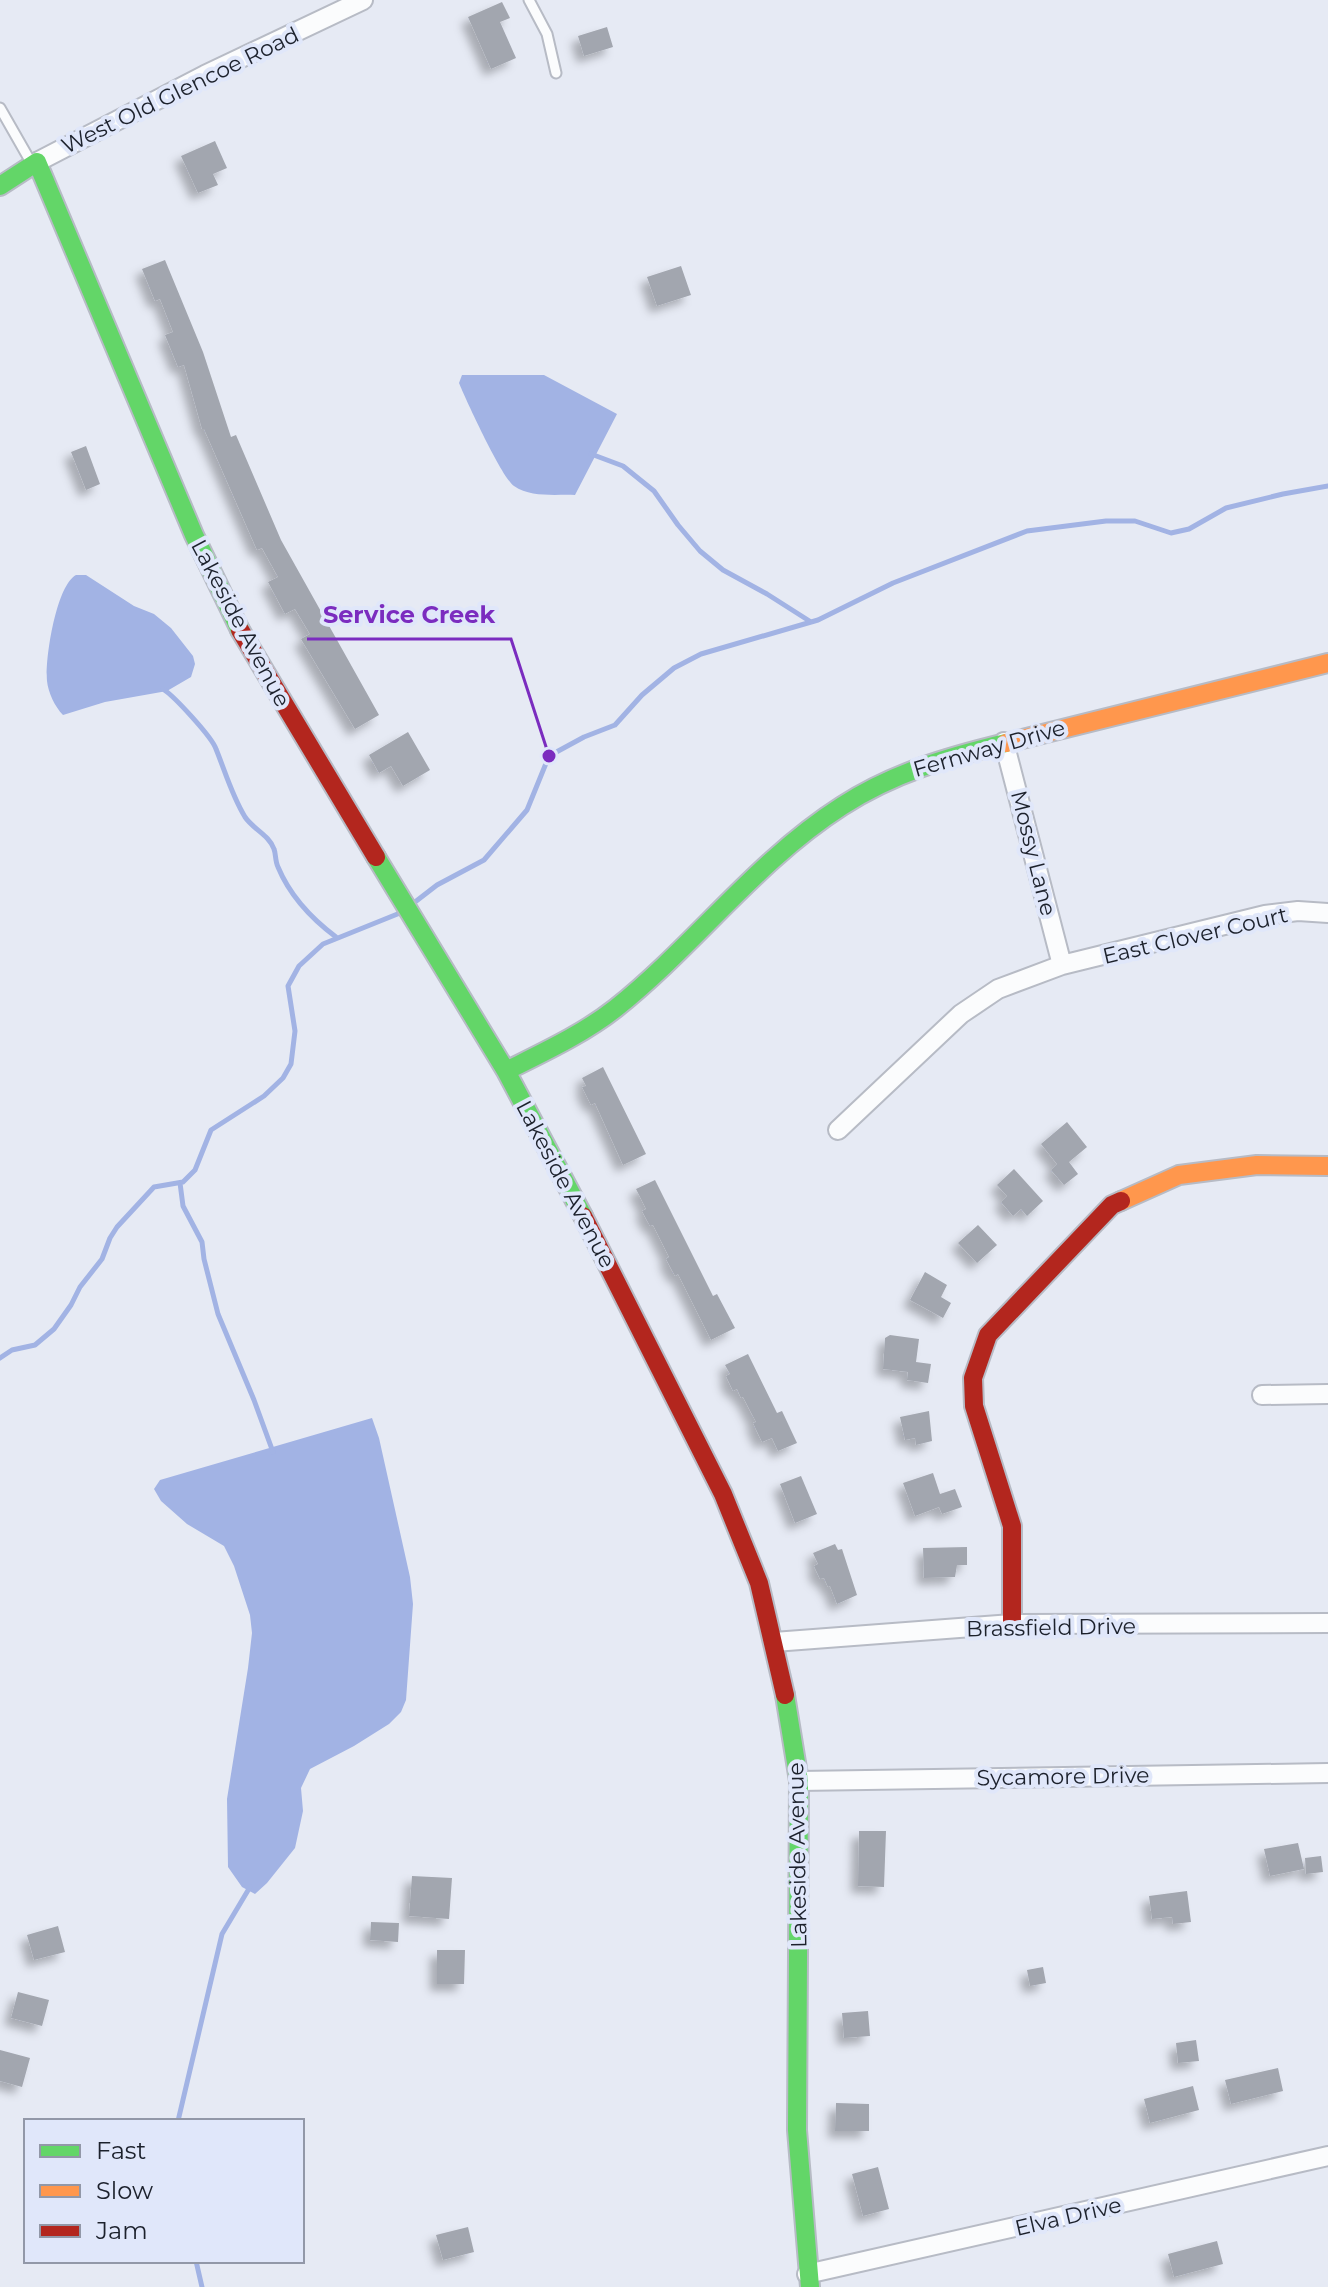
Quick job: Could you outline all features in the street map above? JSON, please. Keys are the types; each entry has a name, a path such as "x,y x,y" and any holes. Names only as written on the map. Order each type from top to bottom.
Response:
{"street":[{"name":"West Old Glencoe Road","path":"0,186 35,163 205,75 363,0"},
{"name":"Lakeside Avenue","path":"35,163 194,535 232,615 273,688 506,1071 605,1257 723,1494 759,1583 787,1705 799,1781 797,2130 808,2280"},
{"name":"Fernway Drive","path":"506,1071 571,1038 621,1004 792,843 827,815 866,791 907,771 1004,742 1328,663"},
{"name":"Mossy Lane","path":"1004,742 1062,965"},
{"name":"East Clover Court","path":"838,1130 970,1006 998,989 1062,965 1265,915 1298,911 1328,913"},
{"path":"1012,1624 1012,1526 974,1406 973,1378 988,1335 1112,1205 1179,1175 1257,1165 1328,1166"},
{"path":"1262,1395 1328,1394"},
{"name":"Brassfield Drive","path":"774,1642 1012,1624 1328,1623"},
{"name":"Sycamore Drive","path":"799,1781 1328,1773"},
{"name":"Elva Drive","path":"808,2280 1328,2156"}],"lane":[{"path":"529,0 547,34 556,73"},
{"path":"0,108 35,163"}],"water":[{"path":"462,375 544,375 617,414 575,495 536,494 521,490 508,480 459,383"},
{"path":"76,575 86,575 134,606 154,614 171,628 193,656 195,664 191,677 167,691 105,702 63,715 49,690 48,657 53,624 63,593"},
{"path":"372,1418 410,1577 413,1604 406,1700 401,1712 389,1724 310,1769 301,1788 303,1811 295,1848 255,1894 242,1887 228,1867 227,1799 248,1668 252,1633 250,1615 224,1546 187,1524 161,1501 154,1489 160,1480"}],"building":[{"path":"502,2 510,18 500,22 516,58 491,69 468,17"},
{"path":"607,27 613,47 584,56 578,36"},
{"path":"215,141 227,168 213,174 218,185 198,193 181,156"},
{"path":"165,260 203,352 231,437 236,435 281,540 379,715 355,729 301,639 310,634 295,609 285,614 268,582 278,577 262,548 257,550 202,429 184,365 178,367 165,335 173,332 160,299 155,301 142,269"},
{"path":"681,266 691,295 657,306 647,277"},
{"path":"86,446 100,484 86,490 71,452"},
{"path":"408,732 430,770 403,786 391,766 379,773 369,755"},
{"path":"603,1067 646,1154 623,1165 595,1103 591,1105 582,1087 586,1086 582,1078"},
{"path":"1067,1122 1087,1147 1069,1162 1078,1174 1064,1185 1051,1170 1057,1164 1041,1144"},
{"path":"1014,1169 1043,1201 1027,1216 1021,1209 1013,1216 1001,1202 1007,1196 997,1185"},
{"path":"655,1180 713,1296 717,1294 735,1328 711,1340 678,1274 675,1276 666,1259 669,1257 653,1225 650,1226 642,1211 646,1209 636,1189"},
{"path":"978,1225 997,1245 977,1263 958,1243"},
{"path":"925,1272 947,1285 941,1297 951,1303 943,1318 910,1300"},
{"path":"890,1335 919,1339 916,1362 931,1364 928,1383 907,1380 908,1372 883,1369 885,1338"},
{"path":"748,1354 777,1413 782,1411 797,1443 778,1451 772,1438 762,1442 743,1397 737,1389 733,1391 725,1365"},
{"path":"929,1411 932,1441 916,1445 915,1438 905,1440 900,1417"},
{"path":"933,1473 940,1494 955,1489 962,1507 942,1514 939,1507 915,1516 903,1483"},
{"path":"801,1476 817,1514 795,1523 780,1484"},
{"path":"835,1544 838,1550 842,1549 857,1595 837,1604 830,1586 824,1578 820,1579 814,1566 818,1564 813,1553"},
{"path":"967,1547 967,1565 957,1565 955,1577 924,1578 923,1548"},
{"path":"859,1831 886,1831 884,1887 858,1886"},
{"path":"1298,1843 1304,1869 1270,1876 1264,1849"},
{"path":"1321,1856 1323,1872 1306,1874 1305,1858"},
{"path":"412,1876 452,1878 449,1919 409,1916"},
{"path":"1187,1891 1191,1922 1173,1924 1172,1917 1152,1919 1149,1896"},
{"path":"371,1922 399,1923 398,1942 370,1940"},
{"path":"58,1926 65,1952 34,1960 27,1935"},
{"path":"437,1950 465,1950 464,1984 437,1984"},
{"path":"1043,1967 1046,1983 1030,1986 1027,1970"},
{"path":"18,1992 49,2000 42,2026 11,2018"},
{"path":"868,2011 870,2036 844,2038 842,2013"},
{"path":"1196,2040 1199,2061 1178,2063 1176,2043"},
{"path":"0,2050 30,2058 22,2087 0,2081"},
{"path":"1278,2068 1283,2091 1231,2104 1225,2080"},
{"path":"1193,2086 1199,2110 1150,2123 1144,2099"},
{"path":"836,2103 869,2104 869,2131 835,2131"},
{"path":"878,2167 889,2209 863,2216 852,2174"},
{"path":"468,2227 474,2252 443,2260 436,2235"},
{"path":"1217,2241 1223,2264 1174,2277 1168,2254"}],"waterway":[{"path":"591,454 623,466 654,491 700,551 723,570 811,622"},
{"path":"415,902 437,885 484,860 527,810 549,756 615,725 642,695 674,668 701,654 818,620 893,583 1027,531 1106,521 1135,521 1171,533 1189,529 1226,508 1328,486"},
{"path":"163,689 213,743 240,809 272,844 278,867 295,897 310,915 336,937"},
{"path":"0,1358 12,1350 35,1345 54,1329 102,1259 117,1227 154,1187 183,1182 195,1170 211,1130 264,1096 283,1078 291,1064 295,1031 288,986 299,966 323,944 400,913"},
{"path":"180,1183 183,1206 202,1242 218,1314 273,1452"},
{"path":"178,2119 222,1934 250,1887"},
{"path":"196,2263 202,2287"}],"traffic: fast":[{"path":"0,186 37,162 194,535 240,630"},
{"path":"506,1071 577,1034 616,1008 754,877 842,806 881,784 921,767 1006,743"},
{"path":"376,857 506,1071 583,1216"},
{"path":"785,1695 799,1781 797,2130 810,2287"}],"traffic: slow":[{"path":"1006,743 1328,663"},
{"path":"1121,1201 1179,1175 1257,1165 1328,1166"}],"traffic: jam":[{"path":"240,630 376,857"},
{"path":"1012,1624 1012,1526 974,1406 973,1378 988,1335 1112,1205 1121,1201"},
{"path":"583,1216 723,1494 759,1583 785,1695"}],"place":[{"name":"Service Creek","path":"549,756"}]}
